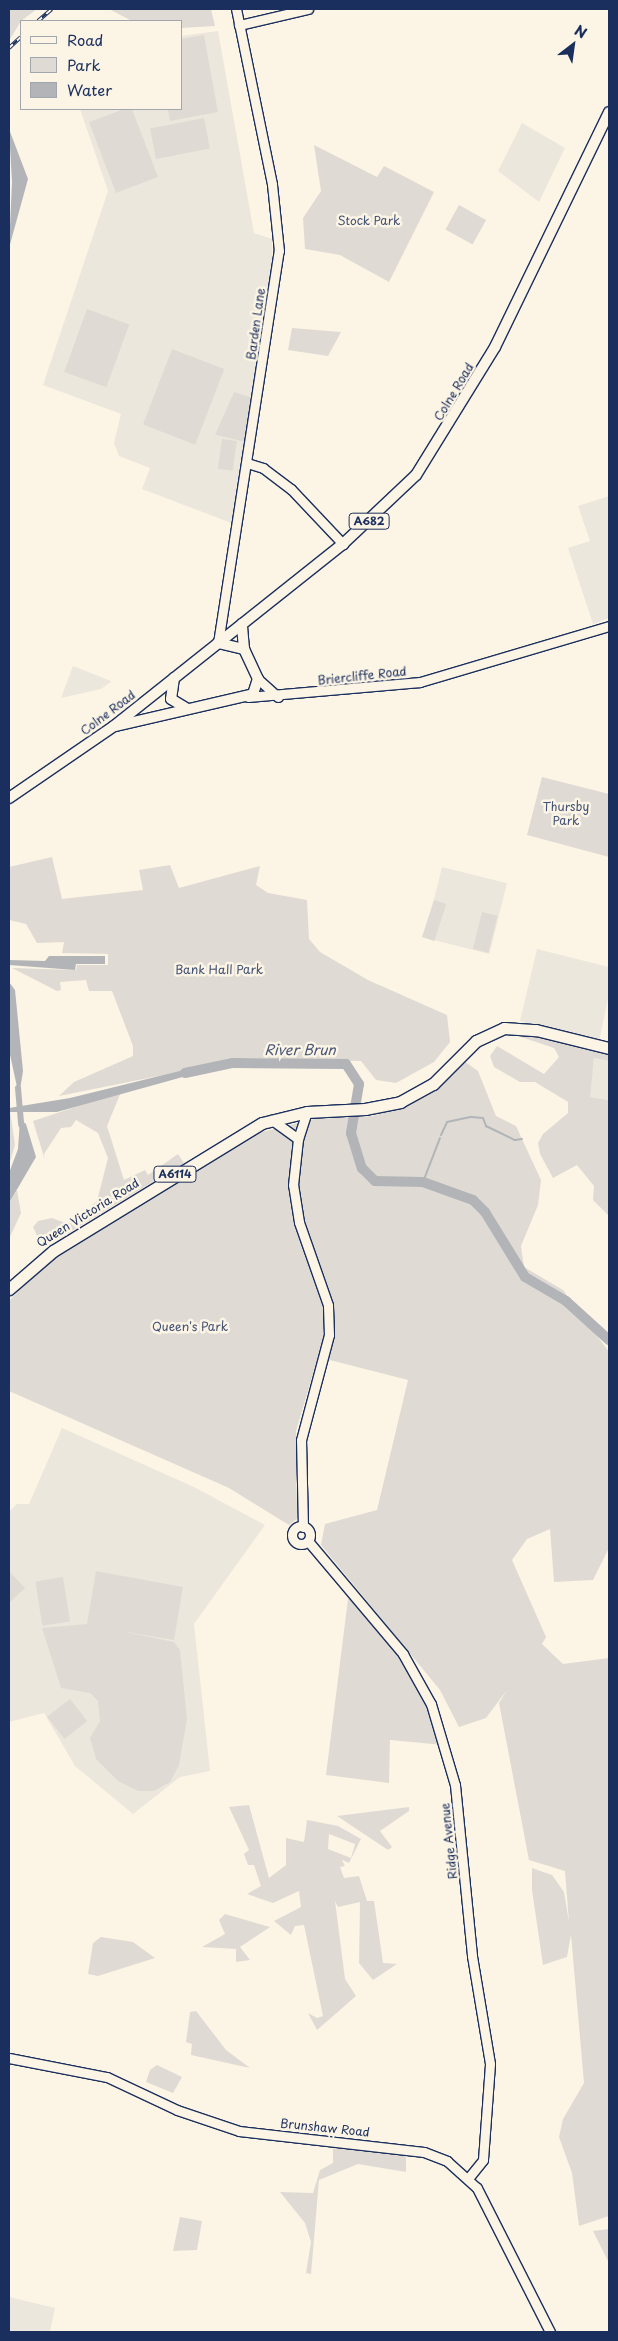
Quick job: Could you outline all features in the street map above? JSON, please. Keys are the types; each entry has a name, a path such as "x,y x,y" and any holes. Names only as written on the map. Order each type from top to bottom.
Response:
{"highway":[{"name":"Queen Victoria Road","path":"9,1289 19,1276 53,1251 239,1134 272,1120 306,1112 365,1110 400,1102 433,1084 480,1038 514,1027 609,1048"}],"main road":[{"name":"Colne Road","path":"9,798 114,726 342,544 416,475 462,406 503,332 609,112"},
{"path":"242,624 244,649 258,679 248,697"},
{"path":"218,643 244,649"},
{"path":"174,678 171,700 187,709"},
{"name":"Briercliffe Road","path":"114,726 248,697"}],"street":[{"name":"Barden Lane","path":"218,643 235,547 274,290 278,218 236,9"},
{"path":"239,25 308,9"},
{"path":"247,463 263,468 290,489 342,544"},
{"name":"Briercliffe Road","path":"248,697 278,697 420,682 609,626"},
{"path":"258,679 278,697"},
{"path":"303,1527 301,1440 329,1333 322,1279 298,1213 293,1185 298,1139 306,1112"},
{"path":"272,1120 298,1139"},
{"path":"303,1527 310,1532 308,1541 300,1544 292,1538 296,1528 303,1527"},
{"name":"Ridge Avenue","path":"308,1541 403,1654 431,1704 455,1785 472,1956 490,2064 483,2160 469,2177"},
{"name":"Brunshaw Road","path":"9,2058 107,2077 177,2110 240,2131 424,2152 469,2177"},
{"path":"469,2177 550,2332"}],"shaded area":[{"path":"218,31 254,233 272,239 272,272 253,398 215,435 245,442 234,524 142,489 150,468 119,456 114,443 121,414 43,385 108,191 80,110 182,110 182,36"},
{"path":"522,123 565,148 539,202 498,171"},
{"path":"609,496 609,618 593,624 568,548 590,541 578,506"},
{"path":"73,666 111,682 101,689 61,698"},
{"path":"442,867 507,883 489,954 424,938"},
{"path":"537,949 609,967 609,994 599,1042 520,1021"},
{"path":"594,1058 609,1061 609,1100 589,1097"},
{"path":"62,1428 194,1487 265,1525 194,1624 210,1771 180,1777 133,1814 75,1766 44,1713 9,1722 9,1512 17,1504 29,1504"},
{"path":"9,2297 55,2308 50,2332 9,2332"}],"green space":[{"path":"9,9 37,9 20,20 9,41"},
{"path":"109,9 211,9 215,26 182,28 182,20 130,20"},
{"path":"204,35 218,112 170,121 168,110 182,110 182,39"},
{"path":"121,110 132,110 158,177 116,193 89,122"},
{"path":"204,118 210,148 156,159 150,128"},
{"name":"Stock Park","path":"314,145 377,177 384,166 434,192 389,282 340,255 305,249 303,218 321,191"},
{"path":"459,205 486,220 473,245 445,229"},
{"path":"87,309 129,324 106,387 64,372"},
{"path":"292,328 341,332 328,356 288,350"},
{"path":"172,349 224,369 195,445 143,425"},
{"path":"234,392 253,398 245,442 215,435"},
{"path":"222,439 237,441 233,471 218,469"},
{"name":"Thursby Park","path":"542,777 609,794 609,857 527,835"},
{"name":"Bank Hall Park","path":"52,857 62,899 143,890 139,870 170,865 179,888 260,866 256,885 268,893 307,900 309,939 320,952 368,980 447,1015 450,1042 434,1062 396,1083 376,1080 361,1061 248,1058 59,1096 74,1082 133,1056 133,1046 112,991 89,991 86,980 60,982 61,990 57,991 12,968 76,970 77,965 108,965 108,954 62,953 64,942 37,943 26,924 9,920 9,867"},
{"path":"434,900 446,904 434,941 422,937"},
{"path":"482,912 498,916 488,953 473,949"},
{"path":"522,1032 609,1054 609,1061 594,1058 590,1097 609,1100 609,1216 593,1200 594,1186 577,1165 553,1178 540,1154 538,1143 543,1134 568,1113 568,1102 535,1082 520,1082 494,1067 490,1056 497,1046 544,1074 559,1057 554,1048 515,1035"},
{"name":"Queen's Park","path":"464,1061 478,1071 496,1116 516,1126 541,1180 538,1205 521,1246 524,1267 563,1290 609,1352 609,1548 593,1580 554,1582 550,1529 527,1539 512,1560 546,1637 542,1644 563,1664 609,1658 609,2216 579,2226 572,2173 559,2137 563,2119 584,2083 571,1935 567,1957 543,1965 532,1890 532,1868 552,1875 564,1892 569,1922 565,1871 529,1860 499,1703 507,1690 486,1718 459,1727 440,1690 321,1545 325,1524 377,1510 408,1380 318,1357 296,1431 297,1519 289,1525 229,1488 9,1391 9,1301 49,1260 254,1134 314,1119 373,1116 407,1105 435,1088"},
{"path":"121,1092 107,1126 124,1180 145,1170 148,1175 178,1154 184,1163 62,1237 41,1244 33,1227 38,1221 52,1218 68,1224 97,1201 108,1158 98,1133 76,1120 71,1127 61,1128 44,1154 45,1160 33,1121"},
{"path":"9,1112 15,1145 9,1165"},
{"path":"17,1190 21,1213 9,1239 9,1203"},
{"path":"9,1571 25,1588 9,1603"},
{"path":"96,1571 183,1587 174,1640 120,1631 174,1642 180,1650 187,1719 179,1765 170,1782 154,1791 138,1791 118,1781 96,1759 90,1738 100,1721 98,1701 90,1693 61,1688 42,1628 87,1624"},
{"path":"63,1577 70,1621 42,1626 35,1581"},
{"path":"355,1594 374,1616 431,1704 444,1745 390,1740 389,1783 326,1775 348,1599"},
{"path":"70,1699 87,1721 64,1739 47,1717"},
{"path":"249,1805 269,1878 286,1865 286,1838 304,1842 307,1820 338,1826 361,1839 349,1863 342,1860 345,1866 340,1867 344,1878 359,1876 367,1901 374,1901 383,1963 397,1964 373,1980 359,1963 360,1902 338,1907 335,1901 345,1979 356,1996 317,2030 308,2013 317,2018 323,2016 304,1925 295,1926 291,1935 274,1921 301,1907 299,1891 273,1903 247,1894 261,1886 254,1865 248,1865 244,1854 249,1850 229,1807","holes":["329,1834 355,1844 351,1858 328,1849"]},
{"path":"409,1807 409,1811 380,1831 392,1847 388,1850 337,1816"},
{"path":"225,1914 270,1927 240,1947 250,1960 236,1962 236,1949 202,1947 225,1934 219,1920"},
{"path":"101,1937 133,1942 155,1958 98,1976 88,1974 93,1943"},
{"path":"196,2011 226,2050 250,2068 191,2055 192,2044 186,2042 190,2012"},
{"path":"157,2065 182,2077 173,2093 146,2082 150,2070"},
{"path":"333,2148 406,2155 406,2172 358,2164 319,2180 311,2274 306,2273 311,2242 305,2223 280,2192 313,2193 320,2170 333,2163"},
{"path":"180,2217 202,2221 197,2250 173,2251"},
{"path":"609,2229 609,2263 593,2231"}],"water":[{"path":"9,129 28,179 9,248 12,182"},
{"path":"49,956 105,956 105,964 76,964 75,970 9,965 9,960 45,961"},
{"path":"9,982 15,990 23,1071 19,1096 9,1050"},
{"path":"196,1067 197,1073 57,1112 9,1112 9,1108 70,1098"},
{"path":"20,1119 26,1124 36,1157 9,1203 9,1173 18,1149"}],"waterway":[{"name":"River Brun","path":"185,1073 233,1063 346,1064 359,1084 351,1133 362,1168 375,1181 423,1182 473,1200 485,1212 525,1277 566,1301 609,1340"},
{"name":"River Brun","path":"18,1088 21,1125"},
{"path":"441,1135 447,1122 471,1117 483,1118 486,1126 515,1140 522,1139"},
{"path":"423,1182 440,1138"}],"railway":[{"path":"39,20 52,9"},
{"path":"9,48 20,38"}]}
